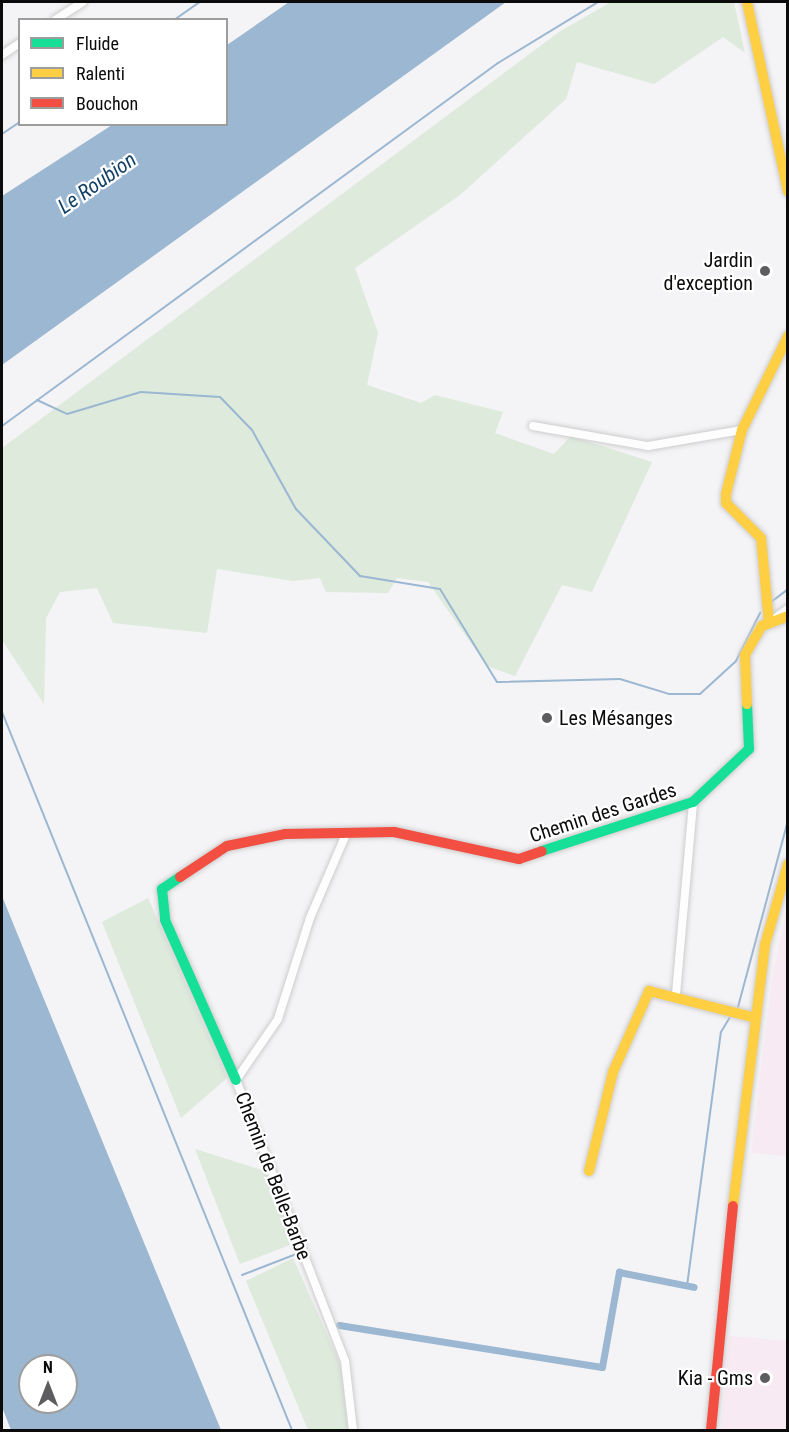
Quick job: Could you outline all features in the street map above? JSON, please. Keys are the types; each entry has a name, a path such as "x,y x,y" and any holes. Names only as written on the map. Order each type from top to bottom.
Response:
{"street":[{"path":"58,18 82,2"},
{"path":"747,2 788,192"},
{"path":"2,55 18,44"},
{"path":"771,620 761,538 726,503 742,430 788,336"},
{"path":"533,426 648,446 742,430"},
{"path":"771,620 788,609"},
{"path":"771,620 788,615"},
{"name":"Chemin des Gardes","path":"236,1080 165,920 162,889 227,846 285,834 347,832 408,834 519,859 693,802 751,744 743,666 748,644 771,620"},
{"path":"676,994 693,802"},
{"name":"Chemin de Belle-Barbe","path":"347,832 310,918 278,1019 236,1080 345,1360 353,1431"},
{"path":"711,1431 765,945 788,864"},
{"path":"589,1171 613,1072 643,998 657,989 756,1018"}],"shaded area":[{"path":"787,905 787,1156 751,1153 772,979"},
{"path":"729,1336 787,1341 787,1430 721,1430"}],"green space":[{"path":"611,2 734,2 745,53 723,37 654,84 577,62 566,99 460,195 355,268 378,333 367,385 421,403 435,395 503,412 495,433 554,454 571,436 652,462 592,592 562,585 515,676 487,666 428,582 397,578 388,593 326,592 320,578 293,581 217,569 207,633 113,623 97,588 60,592 46,618 44,704 2,640 2,448 559,32"},
{"path":"148,898 227,1078 181,1118 102,922"},
{"path":"195,1149 265,1171 295,1243 240,1264"},
{"path":"293,1258 341,1366 348,1430 308,1430 246,1281"}],"water":[{"name":"Le Roubion","path":"289,2 506,2 2,365 2,196 110,126 228,126 228,44"},
{"path":"2,896 221,1430 11,1430 2,1407"}],"waterway":[{"path":"177,18 200,2"},
{"path":"2,426 498,63 598,2"},
{"path":"2,134 18,123"},
{"path":"37,400 67,414 141,392 220,397 252,430 296,509 360,576 440,589 497,682 620,679 669,694 700,694 736,661 760,613"},
{"path":"771,602 788,589"},
{"path":"2,712 292,1430"},
{"path":"738,1007 788,820"},
{"path":"687,1286 721,1032 730,1017"},
{"path":"242,1275 299,1253"},
{"path":"339,1325 602,1367 619,1272 694,1287"}],"traffic: fast":[{"path":"542,851 693,802 749,749 747,704"},
{"path":"180,877 162,889 165,920 236,1080"}],"traffic: slow":[{"path":"747,2 788,192"},
{"path":"769,622 761,538 726,503 726,494 742,430 788,336"},
{"path":"747,704 745,655 762,626 788,616"},
{"path":"733,1206 765,945 788,864"},
{"path":"589,1171 613,1072 649,991 756,1018"}],"traffic: jam":[{"path":"180,877 227,846 285,834 394,832 519,859 542,851"},
{"path":"711,1430 733,1206"}],"place":[{"name":"Jardin d'exception","path":"765,271"},
{"name":"Les Mésanges","path":"547,718"},
{"name":"Kia - Gms","path":"765,1378"}]}
